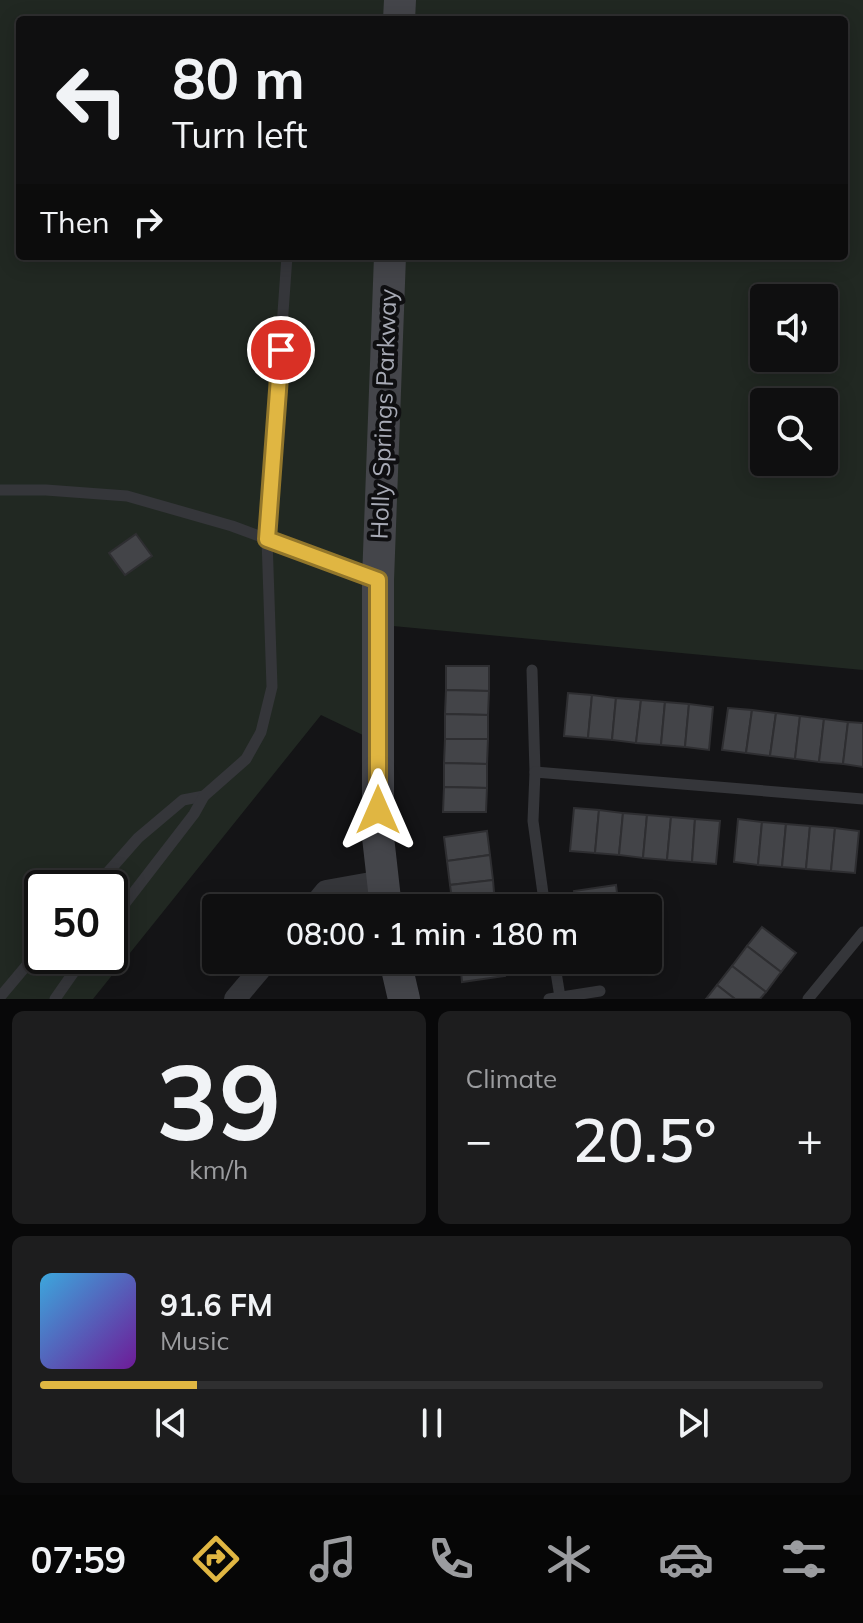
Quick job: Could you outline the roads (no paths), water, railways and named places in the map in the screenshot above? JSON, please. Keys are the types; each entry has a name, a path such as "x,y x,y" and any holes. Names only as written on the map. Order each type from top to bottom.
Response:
{"main road":[{"name":"Holly Springs Parkway","path":"384,894 378,837 378,580 390,260"},
{"path":"398,974 404,999"}],"street":[{"path":"324,894 326,891 384,894"},
{"path":"235,999 256,974"}],"lane":[{"path":"128,900 194,814 204,796 246,759 261,732 266,712 272,687 267,539 287,260"},
{"path":"0,490 127,496 267,539 378,580"},
{"path":"532,670 533,821 543,894"},
{"path":"535,772 863,799"},
{"path":"110,870 138,838 183,800 204,796"},
{"path":"808,999 863,932"},
{"path":"0,997 24,968"},
{"path":"55,999 72,974"},
{"path":"554,974 554,998 600,991"}]}
